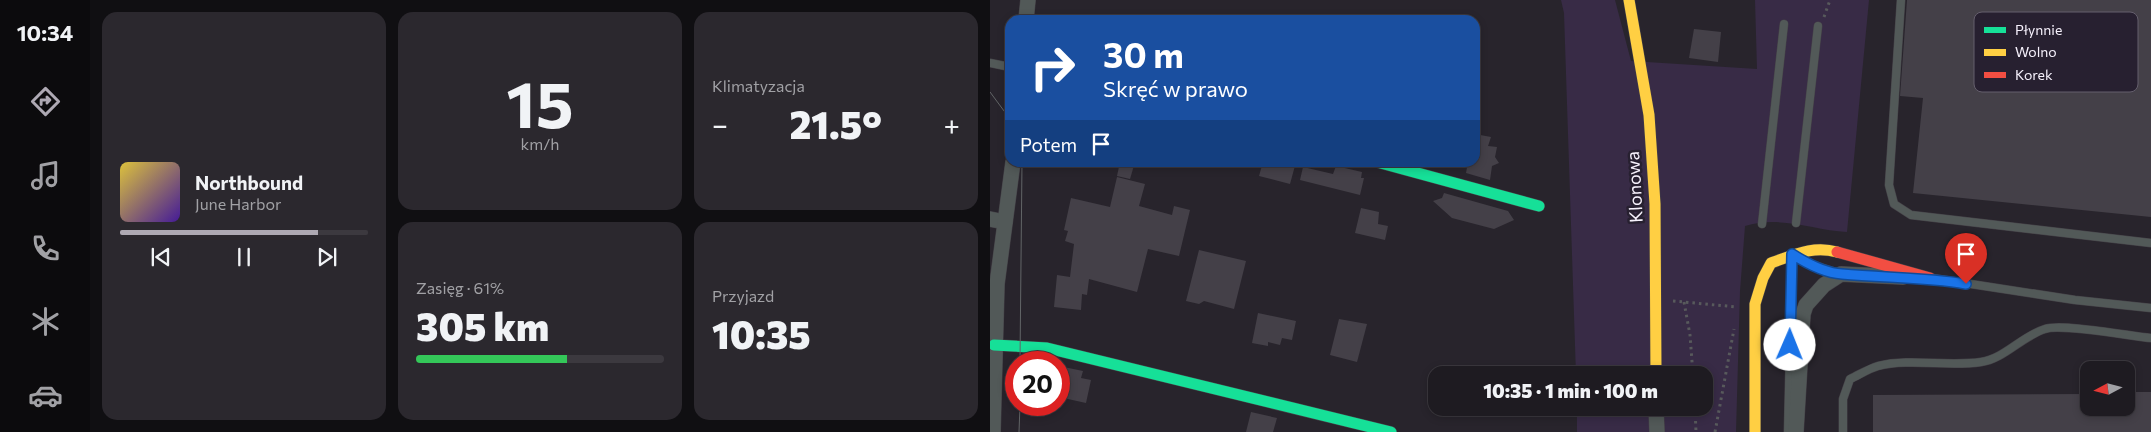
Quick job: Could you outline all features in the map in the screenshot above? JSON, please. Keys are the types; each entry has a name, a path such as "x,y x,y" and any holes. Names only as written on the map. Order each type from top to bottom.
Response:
{"street":[{"path":"1026,15 1028,0"},
{"name":"Klonowa","path":"1629,0 1649,115 1655,204 1656,366"},
{"path":"993,432 997,221 1013,167"},
{"path":"1395,167 1539,206"},
{"path":"1755,432 1755,304 1763,278 1771,264 1792,254 1809,249 1824,248 1930,278"},
{"path":"1796,432 1803,314 1806,305 1824,285 1841,274 1930,278"},
{"path":"994,345 1047,348 1391,432"},
{"path":"1656,416 1657,432"}],"lane":[{"path":"1900,0 1889,185 1894,204 1911,215 2151,243"},
{"path":"1762,224 1784,24"},
{"path":"1796,223 1818,26"},
{"path":"990,63 1005,67"},
{"path":"1792,254 1805,262 1841,274"},
{"path":"1788,432 1792,254"},
{"path":"1930,278 2075,300 2151,308"},
{"path":"1843,432 1843,400 1850,379 1876,367 1895,363 1982,362 1998,356 2015,343 2046,328 2077,329 2151,338"}],"path":[{"path":"1818,26 1830,0"},
{"path":"1692,366 1686,302 1726,304 1739,307 1737,317"},
{"path":"1715,432 1735,326"},
{"path":"1695,416 1696,432"}],"shaded area":[{"path":"1561,0 1615,0 1631,61 1757,69 1755,0 1869,0 1847,232 1771,222 1745,226 1740,291 1736,432 1577,432 1577,416 1713,416 1713,366 1576,366 1564,13"}],"building":[{"path":"1907,0 2151,0 2151,217 1913,193 1923,98 1900,96"},
{"path":"1694,29 1721,32 1718,62 1689,58"},
{"path":"1480,135 1491,137 1488,146 1497,147 1495,157 1499,163 1492,166 1490,180 1466,173 1467,167 1480,167"},
{"path":"1119,167 1134,167 1130,179 1117,176"},
{"path":"1262,167 1295,167 1290,184 1259,176"},
{"path":"1303,167 1333,174 1336,167 1362,172 1361,178 1364,178 1360,195 1300,180"},
{"path":"1117,177 1145,184 1139,206 1172,215 1174,206 1190,210 1179,256 1148,249 1137,292 1089,279 1087,295 1082,294 1081,310 1054,307 1057,275 1070,277 1074,244 1065,241 1068,231 1064,230 1071,198 1110,207"},
{"path":"1444,193 1508,211 1514,220 1494,229 1452,218 1433,201 1442,198"},
{"path":"1361,208 1379,212 1378,224 1388,226 1385,240 1355,233"},
{"path":"1199,250 1246,261 1234,309 1204,301 1199,304 1186,301"},
{"path":"1258,313 1296,321 1292,340 1282,338 1280,345 1268,342 1268,346 1252,343"},
{"path":"1339,319 1367,324 1357,362 1330,355"},
{"path":"1070,368 1083,371 1081,378 1091,380 1086,403 1070,399"},
{"path":"2135,392 2151,392 2151,432 1873,432 1873,395 2080,394 2080,416 2135,416"},
{"path":"1251,412 1277,418 1273,432 1246,432"}],"tram line":[{"path":"990,92 1005,112"},
{"path":"1020,351 1022,167"},
{"path":"1019,432 1020,416"}],"traffic: fast":[{"path":"1395,167 1539,206"},
{"path":"994,345 1047,348 1391,432"}],"traffic: slow":[{"path":"1629,0 1649,115 1655,204 1656,366"},
{"path":"1755,432 1755,304 1763,278 1771,263 1788,257 1812,250 1837,252"}],"traffic: jam":[{"path":"1837,252 1930,278"}],"route":[{"path":"1790,345 1792,254 1805,262 1841,274 1930,278 1966,284"}]}
